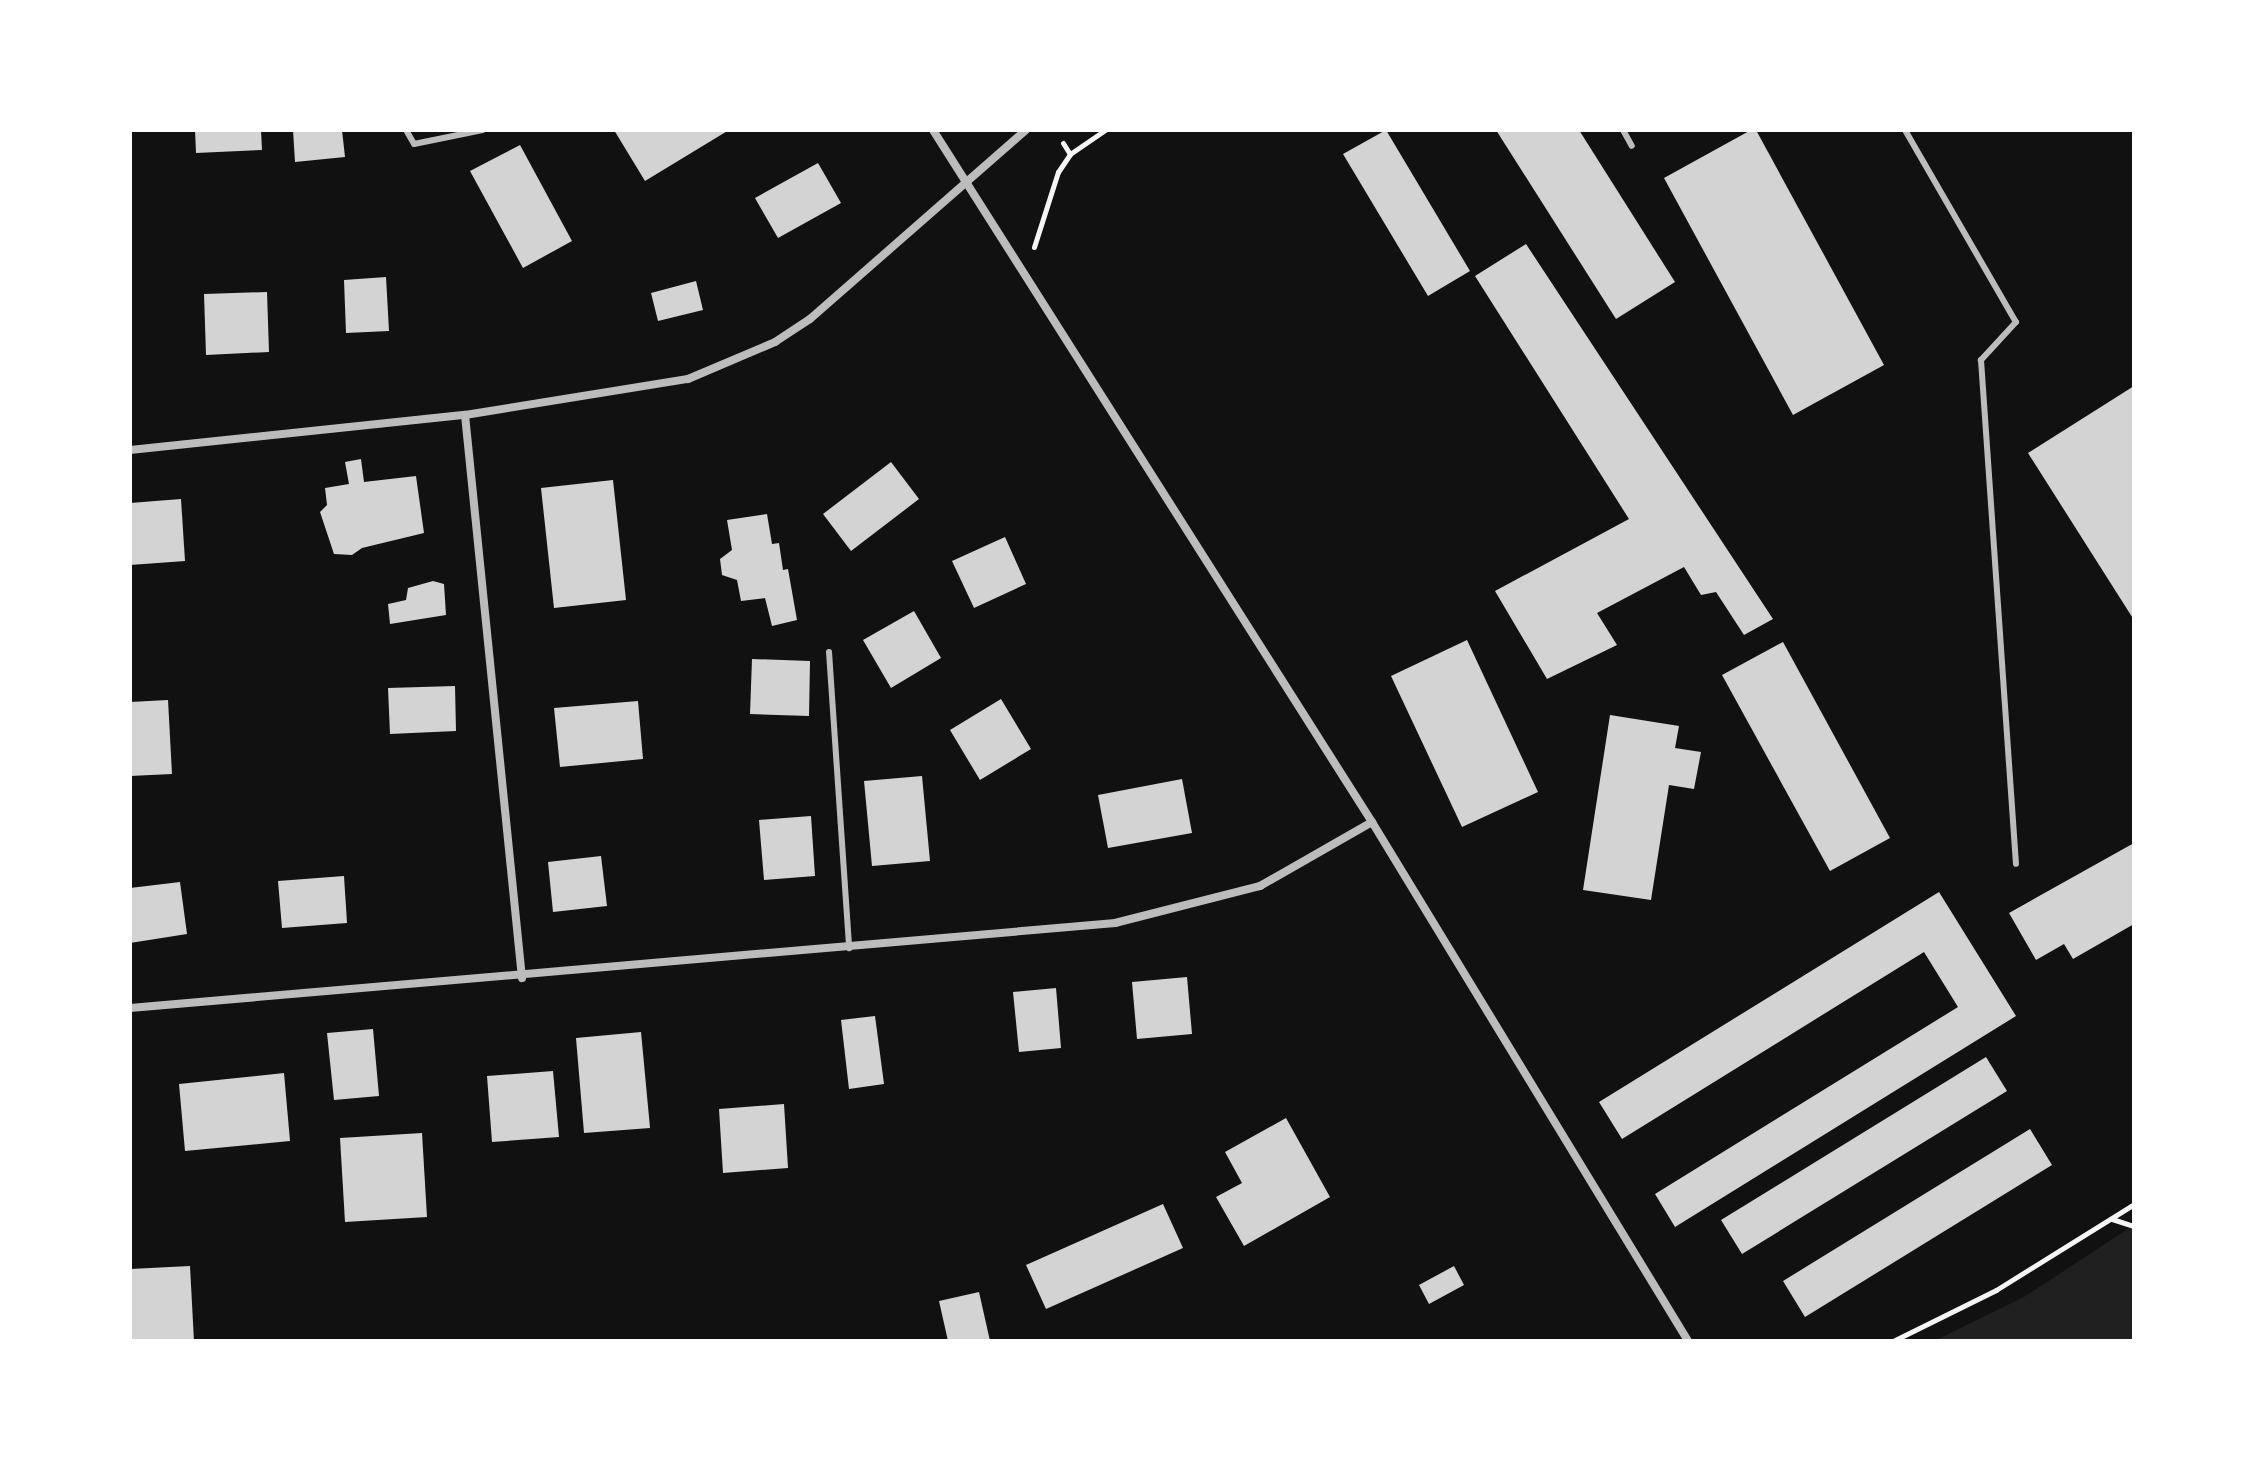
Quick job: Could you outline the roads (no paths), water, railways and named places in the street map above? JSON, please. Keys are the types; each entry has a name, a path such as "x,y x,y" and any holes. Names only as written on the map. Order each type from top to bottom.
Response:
{"street":[{"path":"933,130 1372,822 1688,1341"},
{"path":"130,450 465,415 636,390 733,362 810,319 1026,130"},
{"path":"465,415 522,978"},
{"path":"130,1008 522,978 1115,923 1260,886 1372,822"}],"lane":[{"path":"406,130 414,144 483,130"},
{"path":"1623,130 1632,146"},
{"path":"1905,130 2016,322 1981,360 2016,864"},
{"path":"829,652 849,948"}]}
